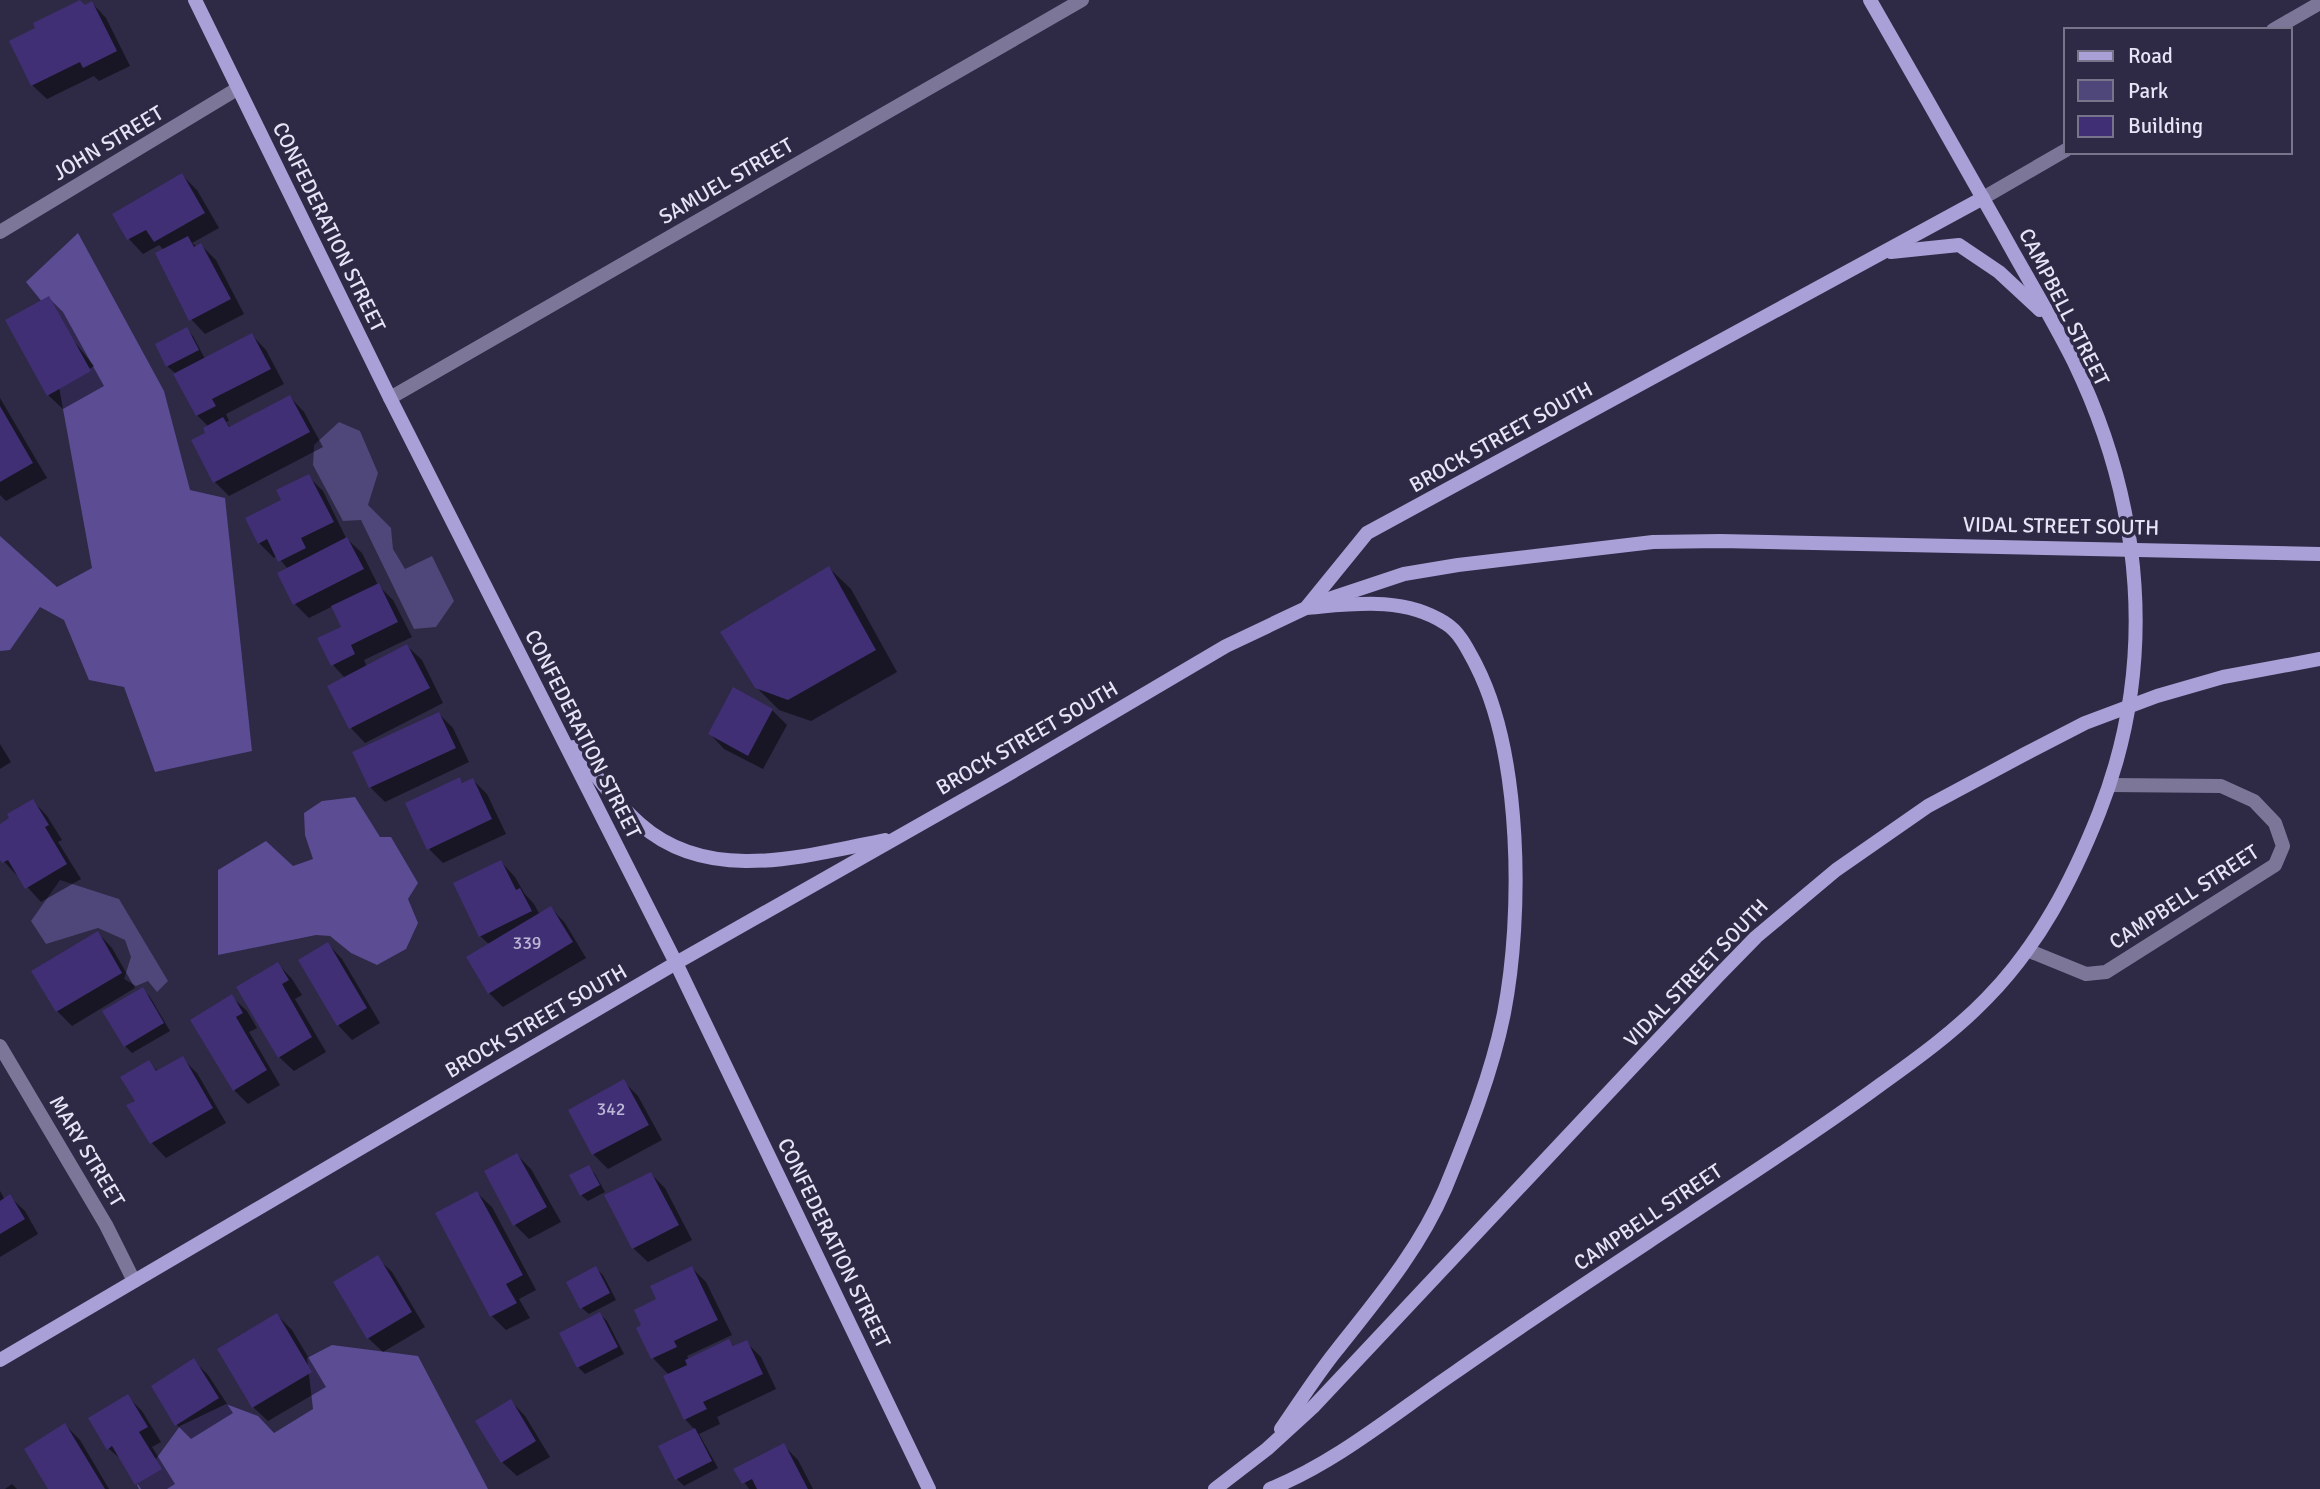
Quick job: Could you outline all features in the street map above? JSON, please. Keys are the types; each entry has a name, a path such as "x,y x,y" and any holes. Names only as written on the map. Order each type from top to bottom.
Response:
{"main road":[{"name":"CONFEDERATION STREET","path":"195,0 390,398 676,963 929,1489"},
{"name":"CAMPBELL STREET","path":"1270,1489 1344,1449 1482,1353 1867,1095 1931,1048 1986,999 2027,950 2057,906 2077,869 2110,785 2121,747 2134,678 2137,640 2136,579 2125,513 2112,463 2075,366 1870,0"},
{"name":"BROCK STREET SOUTH","path":"0,1360 676,963 1226,646 1306,608 1367,533 1983,198"},
{"path":"1880,254 1959,246 1999,272 2051,320"},
{"name":"VIDAL STREET SOUTH","path":"1306,608 1404,574 1653,542 1826,543 2320,554"},
{"path":"1267,1450 1314,1380 1398,1272 1423,1233 1444,1190 1477,1103 1504,1014 1514,928 1515,850 1504,755 1497,720 1484,680 1465,643 1447,624 1419,609 1361,604 1306,608"},
{"name":"VIDAL STREET SOUTH","path":"1215,1489 1267,1450 1314,1406 1756,937 1836,870 1928,806 2085,723 2157,696 2223,677 2320,659"},
{"path":"554,721 594,773 640,824 667,843 698,856 728,861 800,858 897,838"}],"street":[{"name":"SAMUEL STREET","path":"390,398 1072,3"},
{"path":"2276,28 2320,3"},
{"name":"JOHN STREET","path":"0,232 237,89"},
{"name":"BROCK STREET SOUTH","path":"1983,198 2064,151"},
{"name":"CAMPBELL STREET","path":"2027,950 2086,974 2106,972 2275,865 2283,846 2275,823 2253,801 2221,786 2110,785"},
{"name":"MARY STREET","path":"0,1046 106,1225 134,1281"}],"green space":[{"path":"339,422 360,431 378,473 368,505 391,528 393,549 405,569 432,556 454,601 436,627 414,629 361,520 343,521 313,465 314,445"},
{"path":"60,880 119,899 168,981 157,992 148,981 136,986 124,979 131,957 125,940 98,928 46,944 31,921"}],"shaded area":[{"path":"78,233 164,391 190,490 225,498 252,751 155,772 124,687 89,680 64,620 40,607 10,650 0,651 0,536 57,587 92,568 59,387 94,366 26,282"},
{"path":"355,797 380,837 391,837 418,883 408,899 418,923 406,949 377,965 351,953 330,936 316,935 218,955 218,870 266,841 293,866 313,859 305,835 304,813 322,801"},
{"path":"332,1345 418,1356 488,1489 139,1489 137,1485 180,1426 226,1404 258,1416 274,1433 313,1409 307,1358"}],"building":[{"path":"80,0 85,5 92,1 117,51 83,68 80,62 31,86 9,41 35,28 33,23"},
{"path":"182,173 205,213 154,242 146,230 127,240 112,214"},
{"path":"188,236 194,247 201,243 231,299 189,321 155,253"},
{"path":"49,296 91,371 47,396 5,320"},
{"path":"187,327 199,350 166,367 155,344"},
{"path":"252,333 271,369 212,399 216,406 196,416 173,374"},
{"path":"290,395 310,432 213,483 191,440 205,433 203,428 223,417 229,427"},
{"path":"0,406 33,463 0,482"},
{"path":"309,474 334,522 301,538 306,548 278,562 267,539 258,544 245,518 281,500 276,490"},
{"path":"347,537 364,569 293,605 277,573"},
{"path":"829,566 876,650 788,700 755,688 720,632"},
{"path":"379,583 398,622 351,645 355,654 331,666 317,638 341,627 331,606"},
{"path":"407,644 430,688 349,729 327,686"},
{"path":"733,687 773,709 748,756 708,734"},
{"path":"439,712 456,748 369,788 352,752"},
{"path":"460,777 462,783 473,778 492,819 427,850 405,803"},
{"path":"33,799 49,825 45,827 67,864 25,889 8,860 2,863 0,860 0,824 9,818 7,814"},
{"path":"501,860 516,890 520,888 532,911 479,937 453,883"},
{"path":"551,906 573,942 488,994 466,957"},
{"path":"98,931 122,973 56,1012 31,971"},
{"path":"328,942 367,1008 337,1026 298,960"},
{"path":"278,962 289,980 282,984 312,1037 278,1058 236,987"},
{"path":"143,987 164,1023 124,1047 102,1011"},
{"path":"232,994 243,1013 236,1017 267,1070 233,1091 190,1020"},
{"path":"183,1056 213,1108 150,1144 126,1105 135,1101 120,1077 149,1060 156,1071"},
{"path":"624,1079 649,1125 592,1155 568,1110"},
{"path":"517,1153 547,1207 513,1226 484,1171"},
{"path":"589,1165 600,1185 580,1196 569,1175"},
{"path":"651,1172 679,1225 632,1249 604,1195"},
{"path":"477,1191 523,1275 506,1284 517,1303 490,1317 435,1213"},
{"path":"10,1194 25,1219 0,1234 0,1201"},
{"path":"378,1255 412,1312 367,1339 333,1282"},
{"path":"596,1266 610,1293 580,1309 566,1282"},
{"path":"692,1266 718,1320 674,1341 677,1347 651,1359 636,1328 641,1325 634,1310 656,1299 650,1286"},
{"path":"600,1312 618,1347 577,1368 559,1333"},
{"path":"277,1313 312,1372 252,1408 217,1349"},
{"path":"729,1339 733,1346 747,1340 763,1374 703,1402 707,1409 684,1420 663,1376 687,1365 685,1360"},
{"path":"194,1358 219,1398 175,1426 151,1386"},
{"path":"128,1394 148,1427 139,1432 162,1469 135,1485 112,1446 107,1450 88,1418"},
{"path":"511,1399 536,1441 501,1463 475,1421"},
{"path":"65,1423 105,1489 48,1489 24,1449"},
{"path":"695,1428 712,1461 675,1480 658,1446"},
{"path":"784,1443 808,1489 757,1489 752,1479 742,1484 733,1469"}]}
